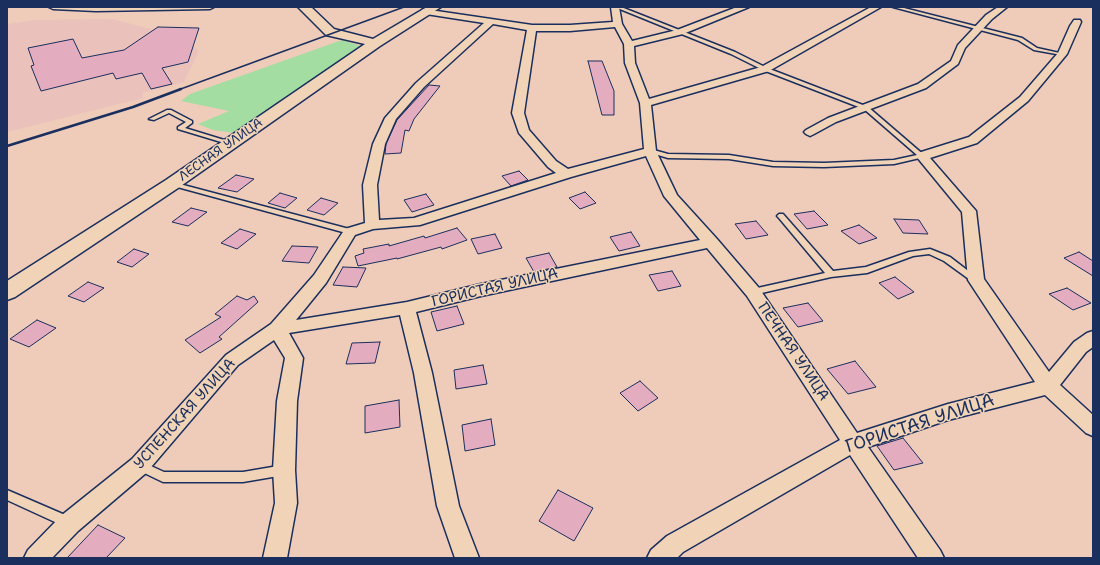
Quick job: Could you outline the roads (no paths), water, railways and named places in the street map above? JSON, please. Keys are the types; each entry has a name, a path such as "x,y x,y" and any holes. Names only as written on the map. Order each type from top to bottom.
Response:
{"main road":[{"path":"304,7 330,32 375,43"},
{"name":"ЛЕСНАЯ УЛИЦА","path":"7,292 172,184 375,43 431,9"}],"street":[{"path":"57,7 96,9 210,7"},
{"path":"616,7 618,24 629,44 680,32 745,7"},
{"path":"645,102 765,69 877,7"},
{"path":"810,132 832,120 922,86 956,62 961,47 989,17 1003,7"},
{"path":"431,9 490,22 532,28 570,28 618,24"},
{"path":"372,225 370,185 378,144 391,118 420,85 490,22"},
{"path":"1077,22 1062,54 1024,99 973,140 922,156 969,211 976,280 1048,386 1093,427"},
{"path":"532,28 518,113 523,130 552,164 566,174"},
{"name":"ПЕЧНАЯ УЛИЦА","path":"629,44 630,63 645,102 650,151 671,196 712,242 753,292 853,443 932,558"},
{"path":"350,232 372,225 415,222 566,174 650,151"},
{"name":"УСПЕНСКАЯ УЛИЦА","path":"36,558 70,523 139,466 232,360 277,329 320,279 350,232"},
{"name":"ГОРИСТАЯ УЛИЦА","path":"277,329 407,308 481,290 712,242"},
{"path":"407,308 424,380 448,506 467,558"},
{"path":"275,558 286,503 284,470 287,401 294,358 277,329"},
{"path":"1048,386 1080,347 1093,338"},
{"name":"ГОРИСТАЯ УЛИЦА","path":"671,553 853,443 948,412 1048,386"}],"lane":[{"path":"616,7 733,53 765,69 866,108 922,156"},
{"path":"895,7 978,28 1020,40 1036,49 1062,54"},
{"path":"152,119 169,111 190,122 180,128 231,143"},
{"path":"650,151 668,156 729,157 773,164 824,165 894,162 922,156"},
{"path":"172,184 350,232"},
{"path":"781,216 831,274"},
{"path":"753,292 831,274 867,270 912,254 930,251 947,259 976,280"},
{"path":"139,466 163,477 243,477 284,470"},
{"path":"7,495 70,523"}],"railway":[{"path":"178,90 404,7"},
{"path":"7,146 133,107 181,89"}]}
